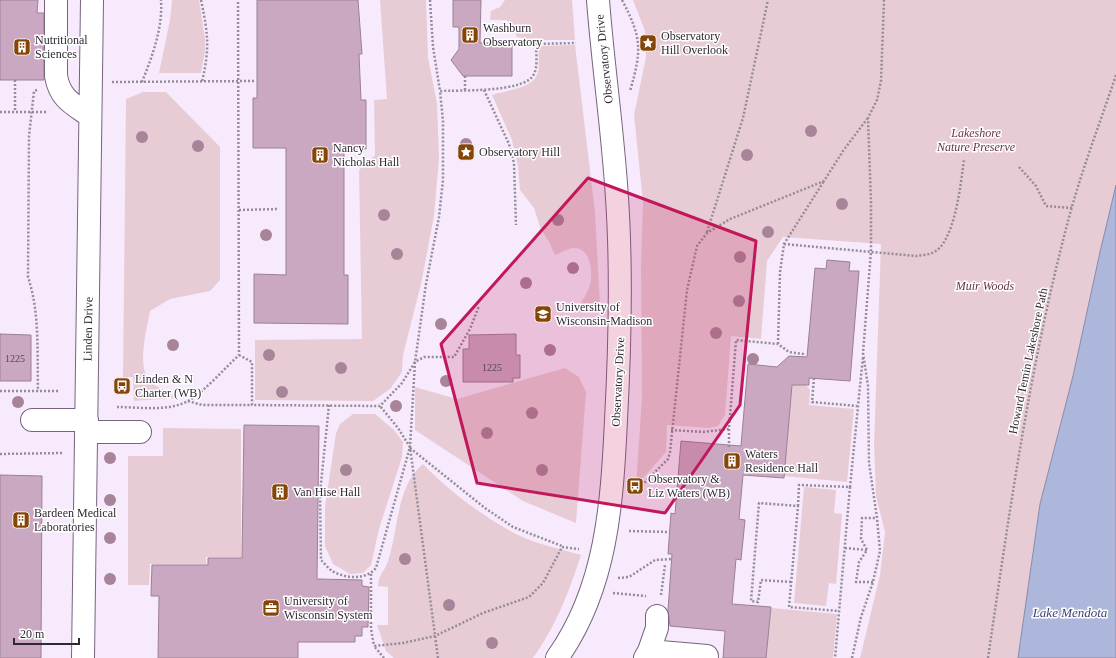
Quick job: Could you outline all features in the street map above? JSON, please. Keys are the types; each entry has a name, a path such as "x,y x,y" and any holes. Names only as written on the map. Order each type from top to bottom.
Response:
{"street":[{"path":"56,0 56,76 58,88 64,97 90,116"},
{"name":"Linden Drive","path":"83,658 92,0"},
{"name":"Observatory Drive","path":"557,658 586,607 598,572 608,523 614,450 620,316 619,242 617,197 598,0"},
{"path":"32,420 140,432"},
{"path":"656,607 657,628 647,655 707,656"}],"path":[{"path":"142,82 152,57 160,21 161,0"},
{"path":"201,0 208,45 208,57 202,82"},
{"path":"117,407 153,408 176,405 188,401 239,354 238,0"},
{"path":"430,0 433,47 443,121 443,180 439,217 426,284 414,362 410,447 438,658"},
{"path":"622,0 636,28 639,40 638,63 628,96"},
{"path":"637,491 668,459 687,290 697,246 707,233 743,118 768,0"},
{"path":"778,344 780,272 784,244 843,151 868,118 877,100 881,81 884,0"},
{"path":"440,91 499,89 528,81 534,76 536,69 536,44 576,43"},
{"name":"Howard Temin Lakeshore Path","path":"988,658 1024,423 1072,208 1116,75"},
{"path":"464,90 465,76"},
{"path":"15,80 15,112"},
{"path":"91,82 256,81"},
{"path":"38,391 37,332 33,292 28,277 29,136 34,91 41,90"},
{"path":"484,90 509,144 514,163 516,225"},
{"path":"0,112 51,112"},
{"path":"835,658 871,252 868,118"},
{"path":"784,244 916,256 933,253 948,235 957,202 964,160"},
{"path":"1019,167 1036,186 1046,206 1072,208"},
{"path":"707,233 730,219 824,181"},
{"path":"239,210 279,209"},
{"path":"188,401 202,405 380,406 402,383 414,362 424,357 454,357 470,329 479,306"},
{"path":"729,447 736,340 778,344 790,352 802,354 803,357"},
{"path":"852,658 861,617 873,582 880,551 869,463 868,386 863,353"},
{"path":"239,354 252,362 252,405"},
{"path":"814,378 812,402 857,406"},
{"path":"0,391 60,391"},
{"path":"329,405 320,493 321,560 333,571 348,576 363,577 371,574 376,568 410,447"},
{"path":"380,406 398,428 410,447 485,508 513,527 562,546 575,548"},
{"path":"671,430 703,432 729,429"},
{"path":"0,454 62,453"},
{"path":"839,611 789,607 799,485 850,487"},
{"path":"791,582 760,580 758,602 751,602 759,503 798,506"},
{"path":"867,550 861,539 862,518 877,518"},
{"path":"629,531 670,532"},
{"path":"374,646 403,643 435,636 483,613 529,597 543,583 562,546"},
{"path":"845,548 867,550"},
{"path":"867,550 859,562 856,582 873,582"},
{"path":"618,578 629,576 655,560 672,559"},
{"path":"656,607 661,597 664,565"},
{"path":"371,574 371,629 374,646 384,658"},
{"path":"613,593 647,596"}],"highlighted area":[{"path":"588,178 756,241 740,405 665,513 477,483 441,344"}],"green space":[{"path":"172,0 199,0 205,39 205,52 201,73 159,73 170,20"},
{"path":"380,0 426,0 428,58 437,103 439,158 434,216 421,284 403,355 402,372 390,389 373,401 255,400 255,340 362,339 359,170 375,155 374,100 387,99"},
{"path":"505,0 572,0 575,40 534,40 517,37 511,24 506,20 490,20 491,11 500,7"},
{"name":"Lakeshore Nature Preserve","path":"633,0 1116,0 1116,185 1073,376 1040,504 1018,658 860,658 880,575 885,532 876,496 874,445 881,244 783,237 767,261 761,339 731,336 725,415 718,426 709,428 667,425 666,452 636,486 642,398 641,265 643,202 634,115 646,57 645,31"},
{"path":"575,45 595,212 600,306 592,308 580,305 588,290 591,280 591,267 587,256 579,249 573,248 555,255 540,227 534,208 520,190 518,166 512,140 492,95 519,88 531,82 535,78 539,66 540,47"},
{"path":"143,92 166,92 220,147 220,280 210,291 170,299 150,311 145,338 143,359 144,369 147,377 152,383 175,398 134,401 133,377 123,377 126,99"},
{"path":"565,368 579,377 586,392 576,523 523,501 415,430 415,387 457,399"},
{"path":"792,383 806,385 810,390 809,405 854,409 847,482 784,476"},
{"path":"353,414 375,414 394,430 403,442 402,457 379,529 371,565 363,573 350,574 333,564 325,546 325,507 336,433 340,424"},
{"path":"163,428 241,429 241,557 206,557 206,564 150,564 149,585 128,585 128,456 163,456"},
{"path":"423,464 466,502 503,527 532,541 581,555 572,582 549,634 533,658 394,658 386,651 377,625 388,625 388,587 378,586 380,576 387,564 391,551 402,497 414,474"},
{"path":"804,487 836,490 834,513 842,514 836,584 829,583 826,606 794,603"},
{"path":"771,608 837,614 833,658 766,658"}],"water":[{"name":"Lake Mendota","path":"1116,185 1116,658 1018,658 1040,504 1073,376"}],"building":[{"name":"Nutritional Sciences","path":"0,0 38,0 37,13 44,13 44,80 0,80"},
{"name":"Nancy Nicholas Hall","path":"257,0 358,0 362,54 359,54 361,100 366,100 366,149 344,149 344,275 348,275 348,324 254,323 254,274 286,275 286,148 253,148 253,98 257,98"},
{"name":"Washburn Observatory","path":"453,0 481,0 480,43 512,43 512,76 463,76 451,60 459,49 459,27 453,27"},
{"name":"Waters Residence Hall","path":"827,260 850,262 849,271 859,271 850,381 809,378 809,385 792,385 784,478 743,475 739,519 745,520 741,560 736,559 732,604 771,607 766,658 723,658 725,631 670,626 668,610 672,554 668,554 671,513 675,514 681,441 741,446 748,364 777,367 789,356 807,357 815,268 826,269"},
{"path":"0,334 31,335 31,381 0,381"},
{"path":"516,334 516,355 520,355 520,378 513,378 513,382 463,382 463,349 469,349 469,335"},
{"name":"Van Hise Hall","path":"244,425 319,426 317,579 362,580 362,586 369,587 368,627 362,627 362,636 355,636 355,642 298,642 298,658 158,658 159,596 151,596 152,565 208,565 208,558 242,558"},
{"path":"0,475 42,476 41,658 0,658"}],"place":[{"name":"Washburn Observatory","path":"470,35"},
{"name":"Observatory Hill Overlook","path":"648,43"},
{"name":"Nutritional Sciences","path":"22,47"},
{"name":"Observatory Hill","path":"466,152"},
{"name":"Nancy Nicholas Hall","path":"320,155"},
{"name":"University of Wisconsin-Madison","path":"543,314"},
{"name":"Linden & N Charter (WB)","path":"122,386"},
{"name":"Waters Residence Hall","path":"732,461"},
{"name":"Observatory & Liz Waters (WB)","path":"635,486"},
{"name":"Van Hise Hall","path":"280,492"},
{"name":"Bardeen Medical Laboratories","path":"21,520"},
{"name":"University of Wisconsin System","path":"271,608"}],"park label":[{"name":"Muir Woods","path":"985,286"}]}
